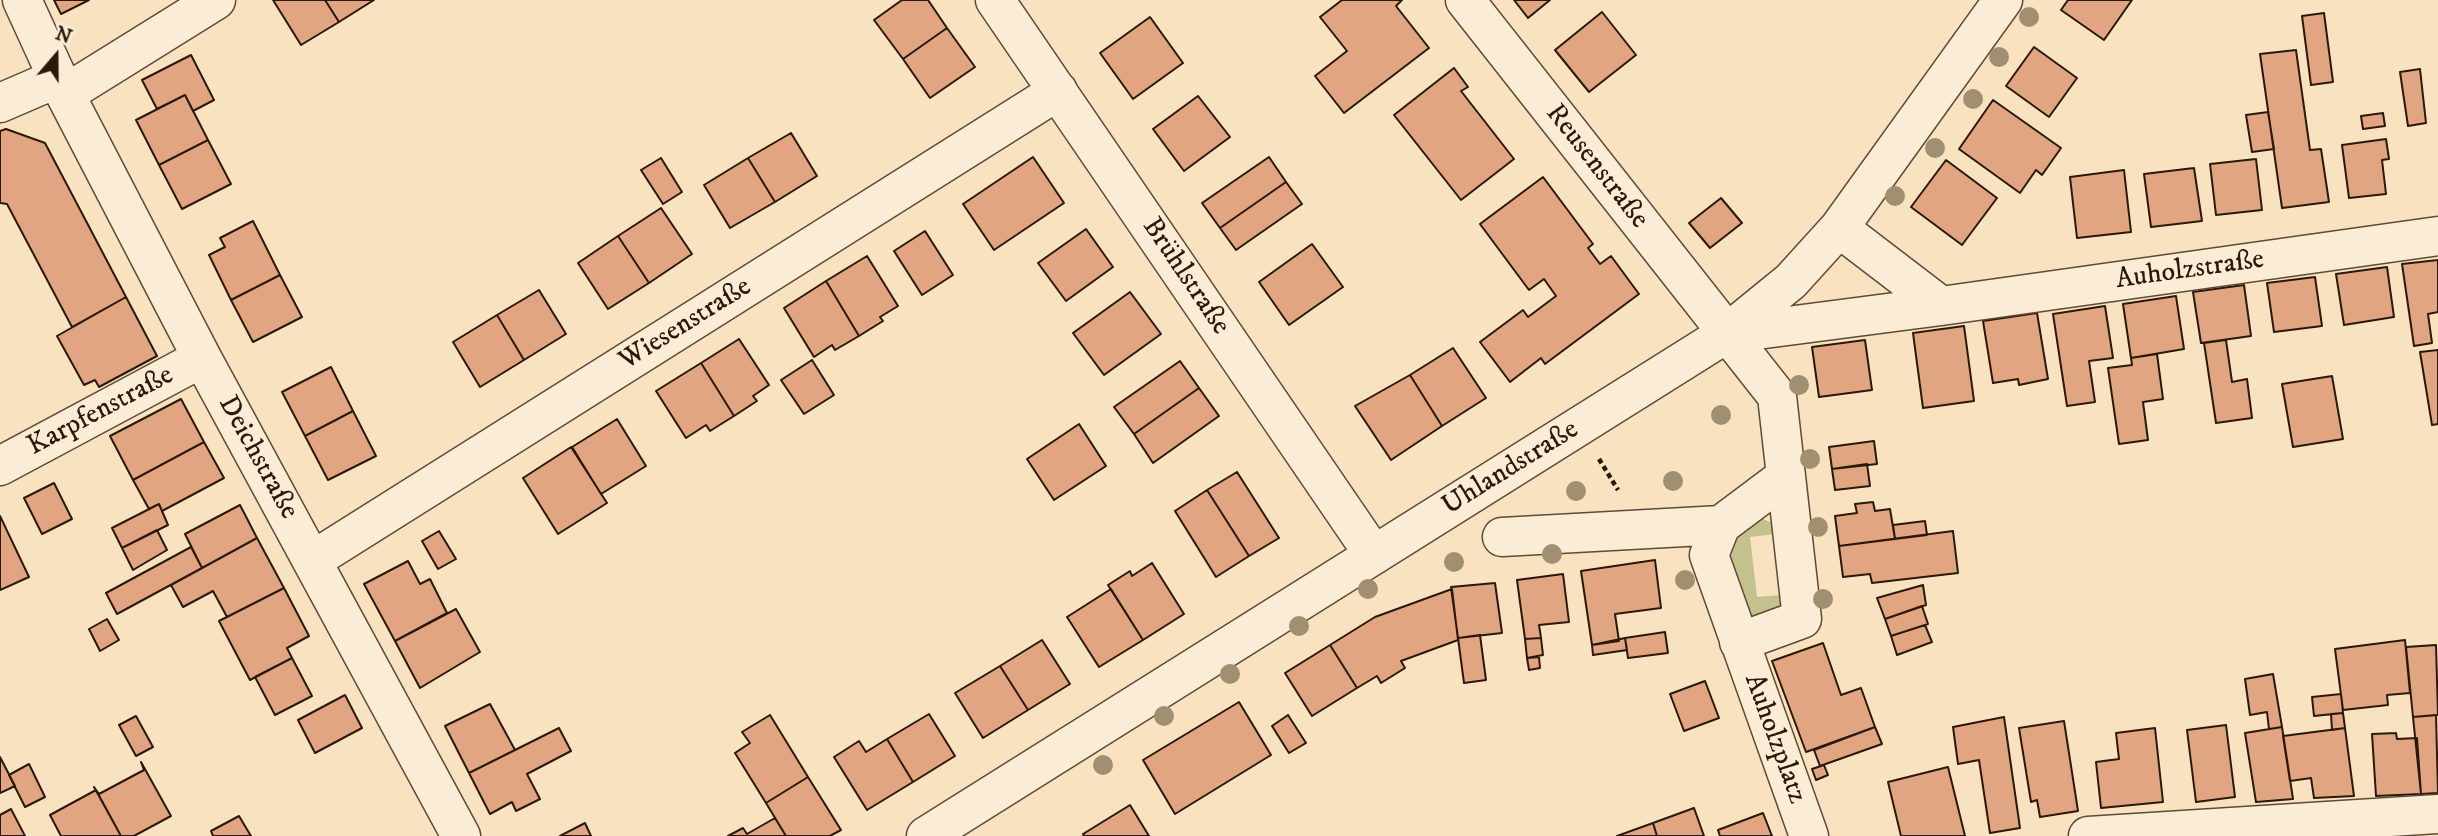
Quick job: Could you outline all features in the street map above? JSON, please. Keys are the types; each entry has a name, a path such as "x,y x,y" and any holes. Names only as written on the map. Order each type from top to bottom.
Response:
{"street":[{"name":"Deichstraße","path":"22,0 62,86 202,358 461,836"},
{"path":"0,103 62,86 216,0"},
{"name":"Brühlstraße","path":"995,0 1374,555"},
{"name":"Reusenstraße","path":"1465,0 1726,334"},
{"name":"Uhlandstraße","path":"926,836 1726,334 1791,281 1839,228 1988,5"},
{"name":"Wiesenstraße","path":"313,559 1058,90"},
{"path":"1839,228 1928,307"},
{"name":"Auholzstraße","path":"1726,334 2438,236"},
{"name":"Auholzplatz","path":"1726,334 1776,396 1802,619 1740,642"},
{"name":"Karpfenstraße","path":"0,466 202,358"},
{"path":"1721,525 1785,477"},
{"name":"Uhlandstraße","path":"1502,537 1721,525"},
{"name":"Auholzplatz","path":"1721,525 1709,555 1809,836"},
{"path":"2088,836 2379,826 2438,814"}],"path":[{"path":"1578,426 1643,530"}],"shaded area":[{"path":"1763,519 1774,524 1775,534 1750,537 1757,597 1782,595 1785,606 1754,620 1744,613 1728,552 1739,532"}],"building":[{"path":"54,0 89,0 61,14"},
{"path":"273,0 325,0 339,22 301,45"},
{"path":"325,0 374,0 339,22"},
{"path":"902,0 928,0 947,28 903,59 874,20"},
{"path":"1342,0 1402,0 1396,6 1429,48 1344,113 1315,76 1347,51 1320,17"},
{"path":"1514,0 1550,0 1528,18"},
{"path":"2068,0 2132,0 2104,40 2061,10"},
{"path":"1602,12 1636,55 1589,92 1555,50"},
{"path":"2324,13 2333,82 2311,85 2302,16"},
{"path":"1150,17 1183,63 1133,99 1100,53"},
{"path":"947,28 975,67 930,98 903,59"},
{"path":"2034,47 2077,78 2049,117 2006,86"},
{"path":"2296,50 2310,150 2321,149 2329,202 2282,208 2260,54"},
{"path":"191,55 214,100 193,111 185,95 157,109 142,80"},
{"path":"1454,68 1468,87 1461,91 1514,159 1461,200 1394,115"},
{"path":"2420,69 2426,123 2408,126 2400,72"},
{"path":"185,95 208,140 159,165 136,120"},
{"path":"1198,96 1230,137 1184,171 1153,129"},
{"path":"1993,100 2061,148 2042,175 2036,170 2020,193 1959,149"},
{"path":"2268,112 2274,149 2252,152 2246,115"},
{"path":"2383,113 2385,126 2363,129 2361,116"},
{"path":"6,129 45,143 126,297 72,327 7,204 0,203 0,131"},
{"path":"791,133 817,176 775,202 748,158"},
{"path":"2386,139 2389,159 2382,160 2386,194 2349,198 2342,145"},
{"path":"208,140 231,184 182,209 159,165"},
{"path":"1033,157 1064,203 994,250 963,204"},
{"path":"1269,157 1286,182 1220,228 1202,203"},
{"path":"661,158 682,192 663,204 641,170"},
{"path":"748,158 775,202 730,228 704,185"},
{"path":"2256,159 2262,210 2216,215 2210,164"},
{"path":"1946,160 1997,198 1962,245 1911,207"},
{"path":"2194,168 2202,221 2151,227 2144,174"},
{"path":"2124,170 2131,232 2077,238 2070,177"},
{"path":"1543,177 1593,244 1588,248 1600,264 1611,256 1639,294 1545,364 1541,358 1510,382 1480,342 1523,310 1528,317 1556,296 1544,279 1529,290 1480,224"},
{"path":"1286,182 1302,204 1236,250 1220,228"},
{"path":"1721,198 1742,223 1710,248 1689,223"},
{"path":"661,208 692,254 649,283 618,236"},
{"path":"253,221 280,275 231,300 209,255 225,247 220,238"},
{"path":"1086,229 1113,267 1066,301 1038,263"},
{"path":"925,231 953,275 922,295 894,251"},
{"path":"618,236 649,283 608,309 578,263"},
{"path":"1312,244 1343,287 1289,325 1259,282"},
{"path":"867,256 898,306 880,317 883,321 859,336 826,281"},
{"path":"2438,260 2438,312 2428,314 2432,343 2414,346 2402,264"},
{"path":"2387,267 2394,317 2344,325 2336,274"},
{"path":"280,275 302,317 253,342 231,300"},
{"path":"2315,277 2322,326 2274,332 2267,283"},
{"path":"826,281 859,336 835,350 832,345 814,357 784,308"},
{"path":"2244,285 2251,336 2201,343 2193,292"},
{"path":"539,290 566,334 524,360 497,315"},
{"path":"1130,292 1161,334 1104,375 1073,333"},
{"path":"2176,296 2184,349 2131,358 2123,304"},
{"path":"126,297 157,356 99,387 95,380 84,385 57,336"},
{"path":"2105,306 2113,358 2089,361 2095,402 2067,406 2053,314"},
{"path":"2037,313 2048,379 2019,385 2018,379 1993,383 1983,321"},
{"path":"497,315 524,360 480,387 453,342"},
{"path":"1964,326 1974,401 1923,408 1913,333"},
{"path":"739,339 769,385 753,396 757,401 734,416 701,363"},
{"path":"1865,340 1872,390 1819,397 1812,347"},
{"path":"2226,340 2232,382 2247,379 2252,418 2216,423 2204,343"},
{"path":"1453,348 1486,398 1442,426 1410,375"},
{"path":"2438,350 2438,424 2432,425 2420,352"},
{"path":"2157,354 2163,399 2143,402 2148,440 2119,444 2108,368 2132,365 2131,358"},
{"path":"812,360 834,395 804,414 781,380"},
{"path":"1180,361 1199,388 1134,434 1114,407"},
{"path":"701,363 734,416 710,431 706,425 686,438 656,391"},
{"path":"331,367 353,411 305,436 282,392"},
{"path":"1410,375 1442,426 1391,460 1355,406"},
{"path":"2332,376 2343,439 2293,447 2282,384"},
{"path":"1199,388 1219,416 1153,463 1134,434"},
{"path":"181,399 204,442 133,480 110,436"},
{"path":"353,411 376,456 328,480 305,436"},
{"path":"617,419 646,466 601,494 572,447"},
{"path":"1079,424 1106,466 1054,500 1027,459"},
{"path":"1874,441 1877,464 1832,469 1829,447"},
{"path":"204,442 224,478 162,511 159,504 149,509 133,480"},
{"path":"571,447 607,503 558,534 523,478"},
{"path":"1867,464 1870,486 1835,490 1832,469"},
{"path":"1237,472 1279,538 1249,556 1207,490"},
{"path":"54,483 72,519 42,534 24,498"},
{"path":"1207,490 1249,556 1216,577 1175,511"},
{"path":"1873,502 1875,511 1890,509 1895,539 1839,546 1835,516 1857,513 1855,504"},
{"path":"159,504 168,525 122,548 112,528"},
{"path":"240,505 257,538 202,568 185,534"},
{"path":"0,516 29,577 0,590"},
{"path":"1925,521 1927,535 1895,539 1893,525"},
{"path":"157,530 167,550 133,570 122,548"},
{"path":"439,531 456,559 438,569 422,541"},
{"path":"1953,531 1958,573 1872,583 1870,574 1843,577 1839,546"},
{"path":"257,538 284,588 227,617 213,591 183,607 171,585"},
{"path":"191,547 202,568 117,614 106,593"},
{"path":"1655,560 1661,608 1615,614 1619,641 1592,645 1581,571"},
{"path":"408,561 420,584 430,579 447,613 395,641 364,584"},
{"path":"1152,563 1184,614 1143,640 1108,585 1130,571 1132,576"},
{"path":"1563,574 1569,622 1539,625 1541,638 1525,639 1517,580"},
{"path":"1495,583 1502,633 1458,638 1451,587"},
{"path":"1923,585 1926,605 1885,619 1877,598"},
{"path":"284,588 309,636 287,648 292,658 250,680 219,621"},
{"path":"1111,589 1143,640 1099,667 1067,617"},
{"path":"1452,589 1458,640 1401,661 1405,668 1381,683 1377,676 1357,688 1330,645 1375,617"},
{"path":"1922,606 1928,624 1891,636 1885,619"},
{"path":"456,609 480,652 420,688 395,641"},
{"path":"107,619 119,640 100,651 89,629"},
{"path":"1925,625 1932,642 1897,655 1891,636"},
{"path":"1665,632 1668,653 1628,658 1625,638"},
{"path":"1480,635 1486,680 1464,683 1458,638"},
{"path":"1541,638 1543,655 1527,658 1525,639"},
{"path":"1625,638 1627,650 1593,655 1592,645"},
{"path":"1042,640 1070,684 1028,710 1000,666"},
{"path":"2405,640 2410,693 2387,695 2388,705 2343,710 2335,649"},
{"path":"1823,643 1841,695 1861,688 1875,727 1806,752 1772,661"},
{"path":"1330,645 1357,688 1312,716 1285,673"},
{"path":"2436,645 2438,715 2413,717 2406,647"},
{"path":"1539,657 1540,668 1529,670 1527,658"},
{"path":"292,658 312,696 275,715 255,677"},
{"path":"1000,666 1028,710 983,738 955,693"},
{"path":"2273,674 2282,727 2269,729 2267,712 2250,715 2245,679"},
{"path":"1705,681 1719,718 1684,731 1670,694"},
{"path":"2341,694 2343,713 2314,716 2312,697"},
{"path":"345,695 362,728 315,753 298,720"},
{"path":"1239,702 1271,755 1175,814 1143,760"},
{"path":"490,704 515,750 469,773 445,726"},
{"path":"2343,713 2345,728 2332,730 2331,714"},
{"path":"929,714 955,756 913,782 887,739"},
{"path":"770,715 808,777 766,803 735,753 750,743 742,732"},
{"path":"1288,715 1306,743 1289,753 1272,726"},
{"path":"2436,715 2438,793 2421,794 2413,717"},
{"path":"136,716 153,747 136,756 119,725"},
{"path":"2004,717 2020,828 1990,833 1979,760 1958,764 1953,727"},
{"path":"2064,721 2078,811 2040,817 2037,800 2031,802 2019,728"},
{"path":"2226,725 2235,797 2196,802 2187,730"},
{"path":"1875,727 1882,744 1820,766 1814,750"},
{"path":"2282,727 2293,799 2256,802 2245,733"},
{"path":"559,728 571,751 527,774 540,799 516,811 512,802 490,814 469,773"},
{"path":"2155,728 2163,802 2101,808 2096,762 2119,759 2116,733"},
{"path":"2345,728 2354,796 2314,798 2311,778 2290,781 2283,736"},
{"path":"2396,733 2397,739 2417,738 2421,794 2376,796 2372,734"},
{"path":"887,739 913,782 867,810 834,757 859,741 866,752"},
{"path":"0,757 15,786 0,793"},
{"path":"141,762 171,816 134,836 121,836 94,787 99,794 144,770"},
{"path":"29,764 45,797 25,807 9,775"},
{"path":"1824,765 1828,775 1816,780 1812,769"},
{"path":"1948,767 1965,836 1901,836 1888,782"},
{"path":"808,777 841,830 830,836 786,836 766,803"},
{"path":"96,790 121,836 61,836 50,815"},
{"path":"1130,805 1149,836 1084,836 1083,834"},
{"path":"1694,808 1704,836 1657,836 1653,823"},
{"path":"11,809 25,836 0,836 0,815"},
{"path":"1763,813 1772,836 1720,836 1718,830"},
{"path":"239,816 251,836 213,836 211,831"},
{"path":"775,818 786,836 728,836 743,828 747,834"},
{"path":"585,823 591,836 560,836"},
{"path":"1653,823 1657,836 1617,836"}]}
